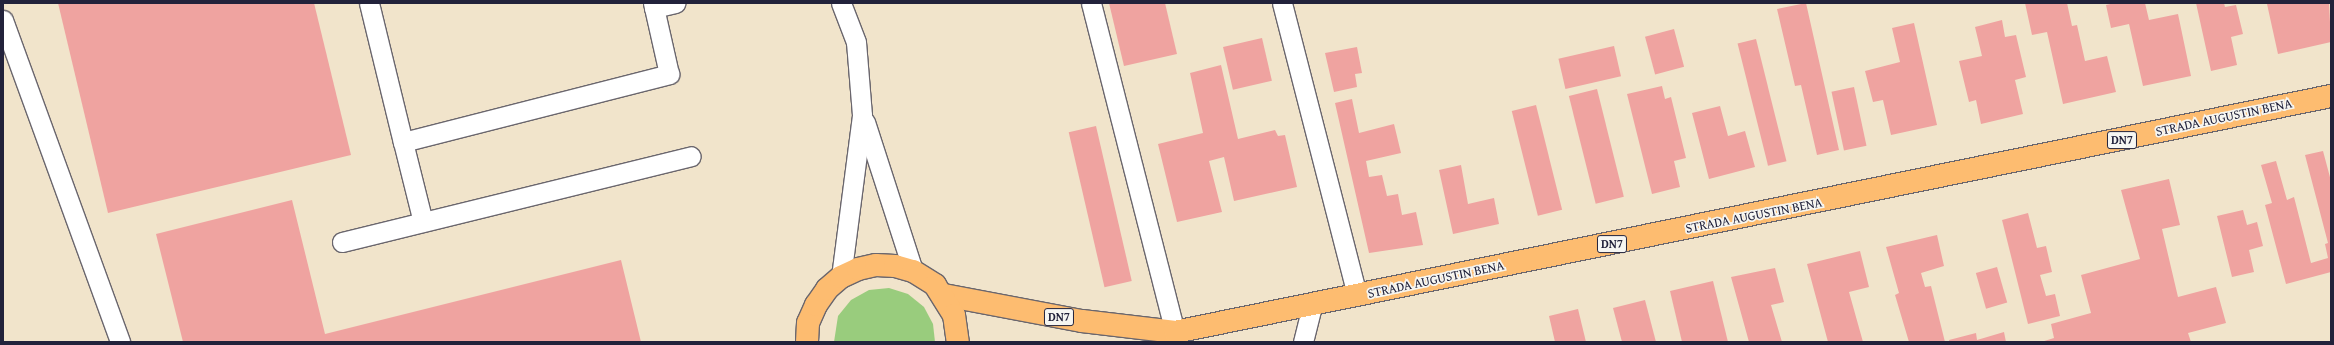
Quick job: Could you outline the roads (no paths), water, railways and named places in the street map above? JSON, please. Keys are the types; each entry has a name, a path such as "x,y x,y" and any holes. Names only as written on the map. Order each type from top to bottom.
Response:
{"main road":[{"name":"STRADA AUGUSTIN BENA","path":"944,295 1166,337 1312,305 2331,96"},
{"path":"790,342 808,332 816,305 827,289 841,277 858,269 876,265 895,266 912,271 924,277 944,295 954,315 958,342"}],"lane":[{"path":"369,3 423,222"},
{"path":"403,142 669,74 654,5 674,3"},
{"path":"841,277 862,115 856,42 842,3"},
{"path":"1091,3 1166,337"},
{"path":"1282,3 1357,296"},
{"path":"3,20 120,342"},
{"path":"862,115 912,271"},
{"path":"342,242 691,156"},
{"path":"1303,342 1312,305"},
{"path":"1306,342 1312,305"}]}
